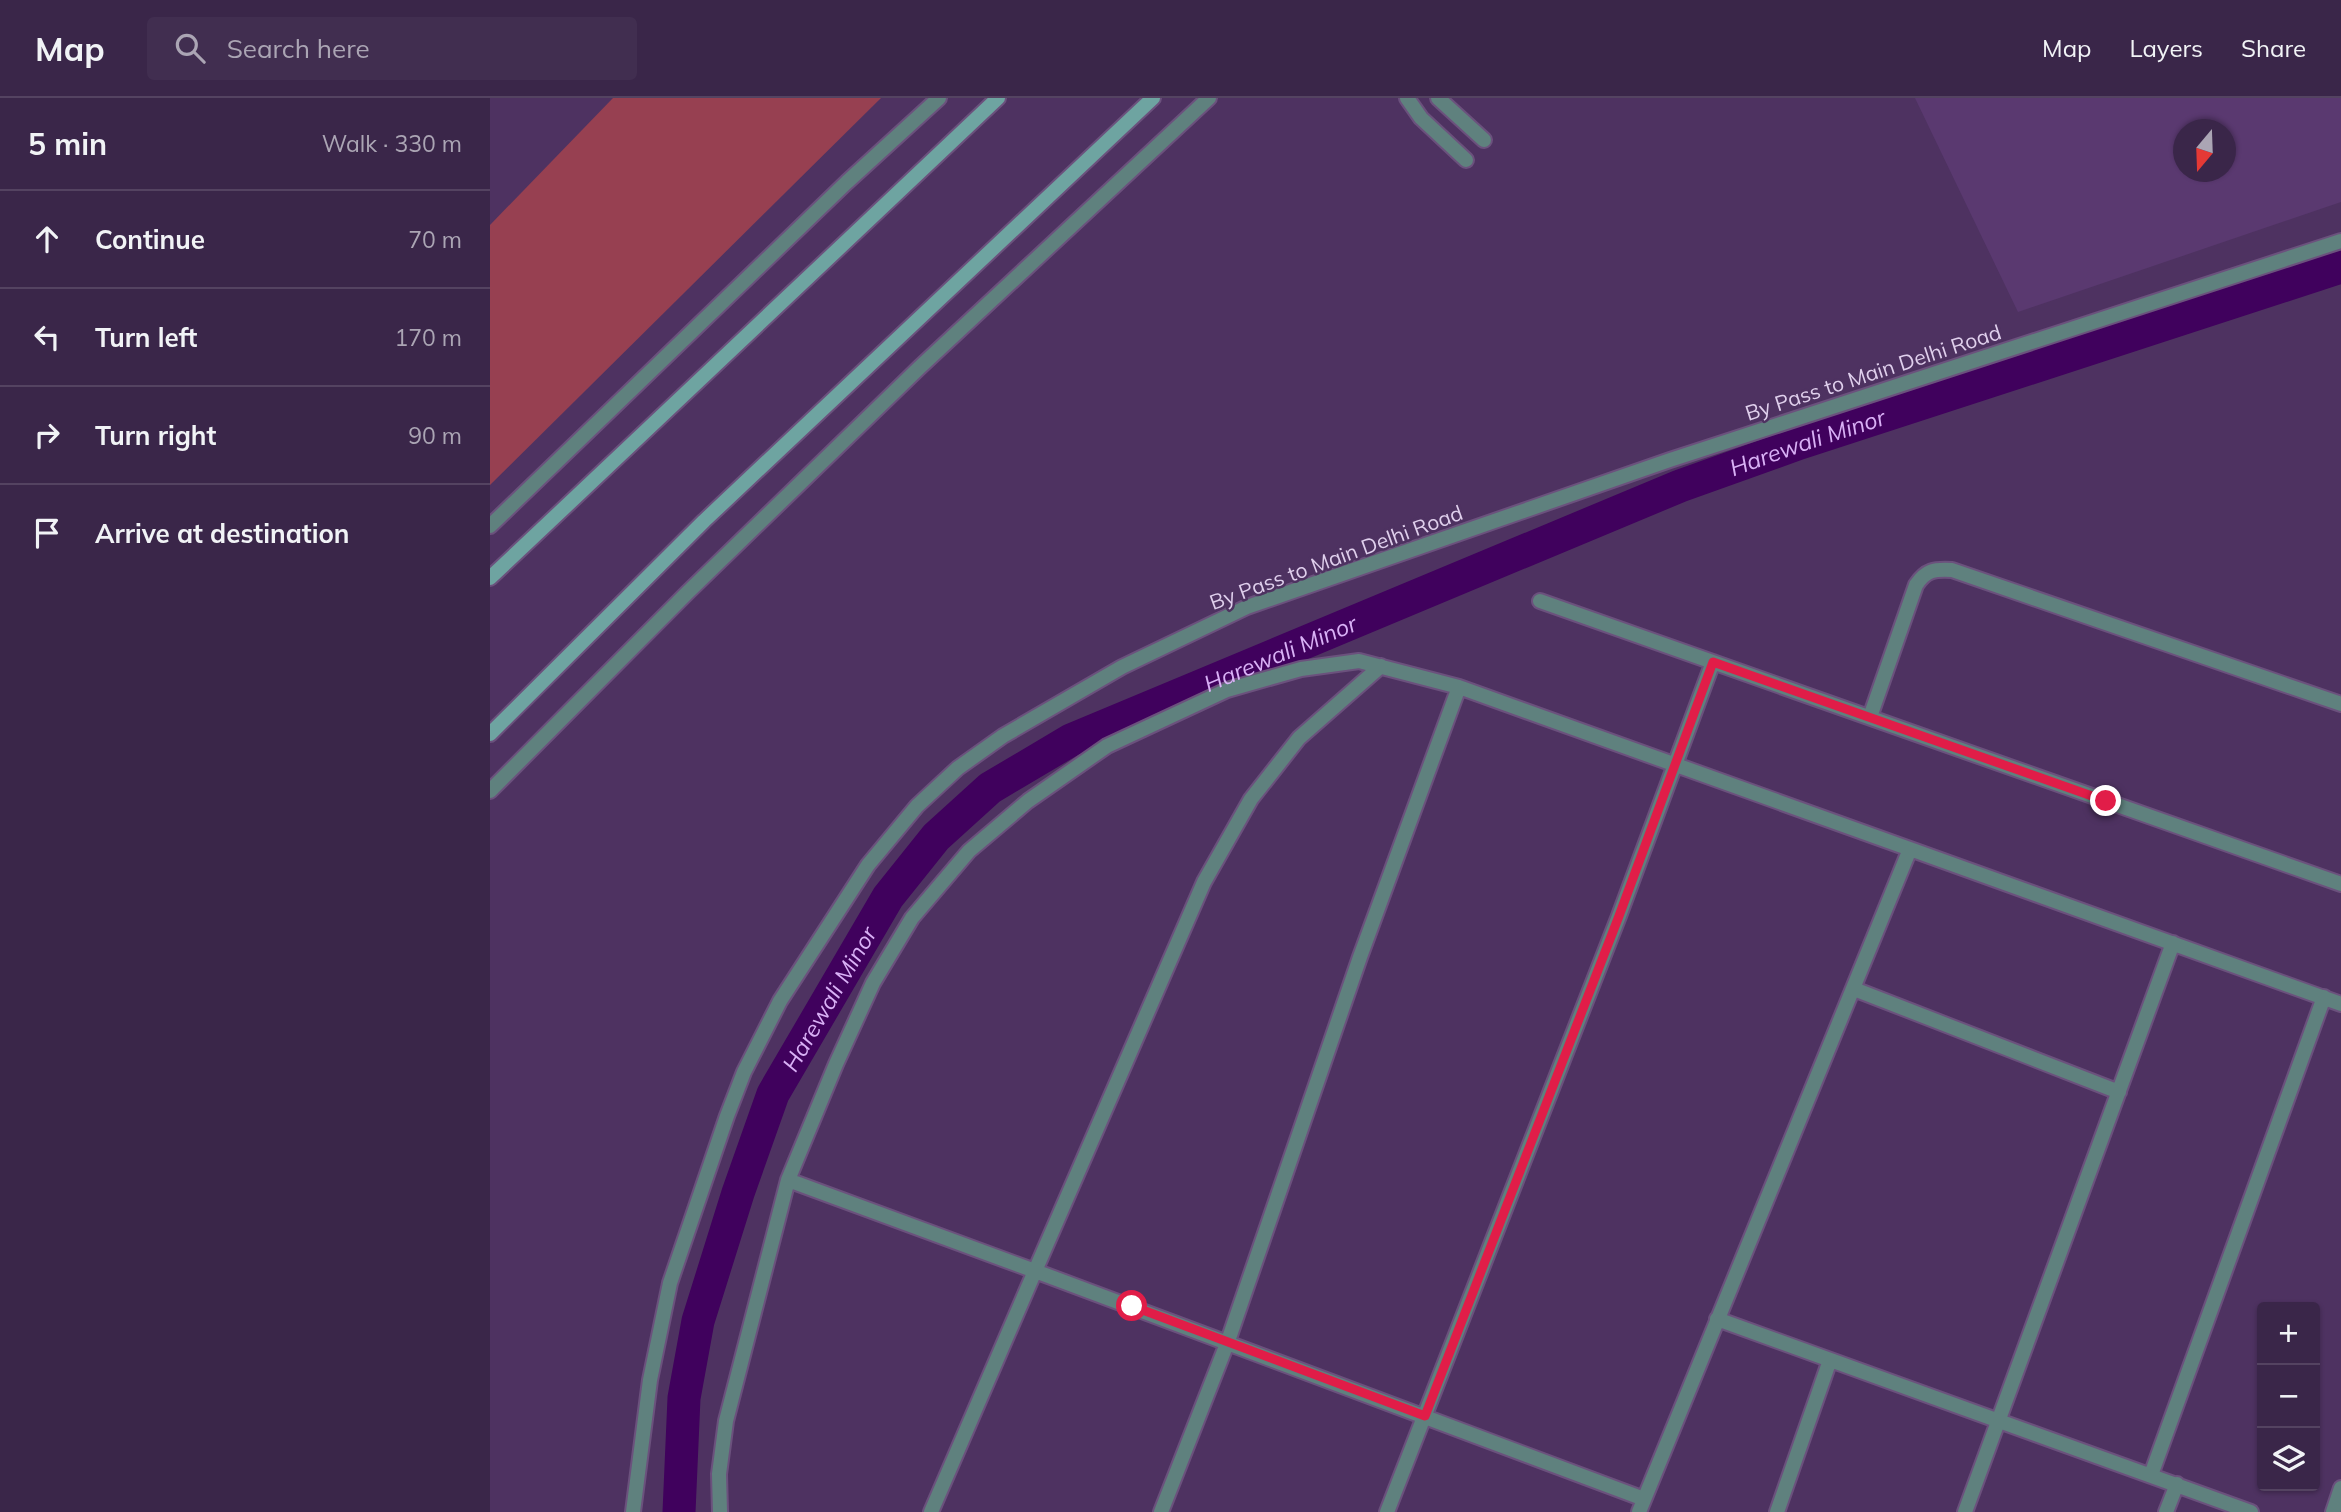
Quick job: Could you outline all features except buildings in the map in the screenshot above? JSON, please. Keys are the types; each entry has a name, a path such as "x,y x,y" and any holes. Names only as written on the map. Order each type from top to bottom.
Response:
{"main road":[{"path":"490,578 998,98"},
{"path":"490,734 704,521 1153,98"}],"street":[{"path":"490,526 837,192 939,98"},
{"path":"490,791 688,592 911,376 1209,98"},
{"path":"1407,98 1421,118 1466,160"},
{"path":"1438,98 1484,140"},
{"name":"By Pass to Main Delhi Road","path":"633,1512 650,1380 670,1283 744,1072 780,1001 868,865 917,806 958,768 1003,736 1122,667 1247,607 1670,460 2341,241"},
{"path":"1870,717 1916,585 1924,573 1936,569 1952,570 2341,704"},
{"path":"1540,601 2341,884"},
{"path":"724,1511 719,1474 726,1420 788,1180 873,984 912,918 969,850 1028,801 1107,746 1227,690 1301,669 1359,660 1458,687 2341,1004"},
{"path":"1387,1512 1676,765 1713,662"},
{"path":"931,1512 1204,882 1251,799 1299,738 1381,666"},
{"path":"1161,1512 1228,1341 1360,957 1458,687"},
{"path":"788,1180 1228,1341 1425,1416 1642,1505 1910,849"},
{"path":"1965,1512 2173,943"},
{"path":"1854,989 2119,1092"},
{"path":"2151,1475 2325,997"},
{"path":"1717,1319 2251,1512"},
{"path":"1777,1512 1830,1360"},
{"path":"2166,1512 2177,1484"},
{"path":"2333,1512 2341,1488"}],"shaded area":[{"path":"613,98 881,98 490,485 490,225"},
{"path":"1915,98 2341,98 2341,202 2018,312"}],"waterway":[{"name":"Harewali Minor","path":"679,1512 684,1398 698,1321 738,1193 773,1094 888,897 936,837 990,788 1071,740 1680,486 1800,443 2341,267"}],"route":[{"path":"1132,1306 1425,1416 1619,916 1713,662 2106,801"}]}
